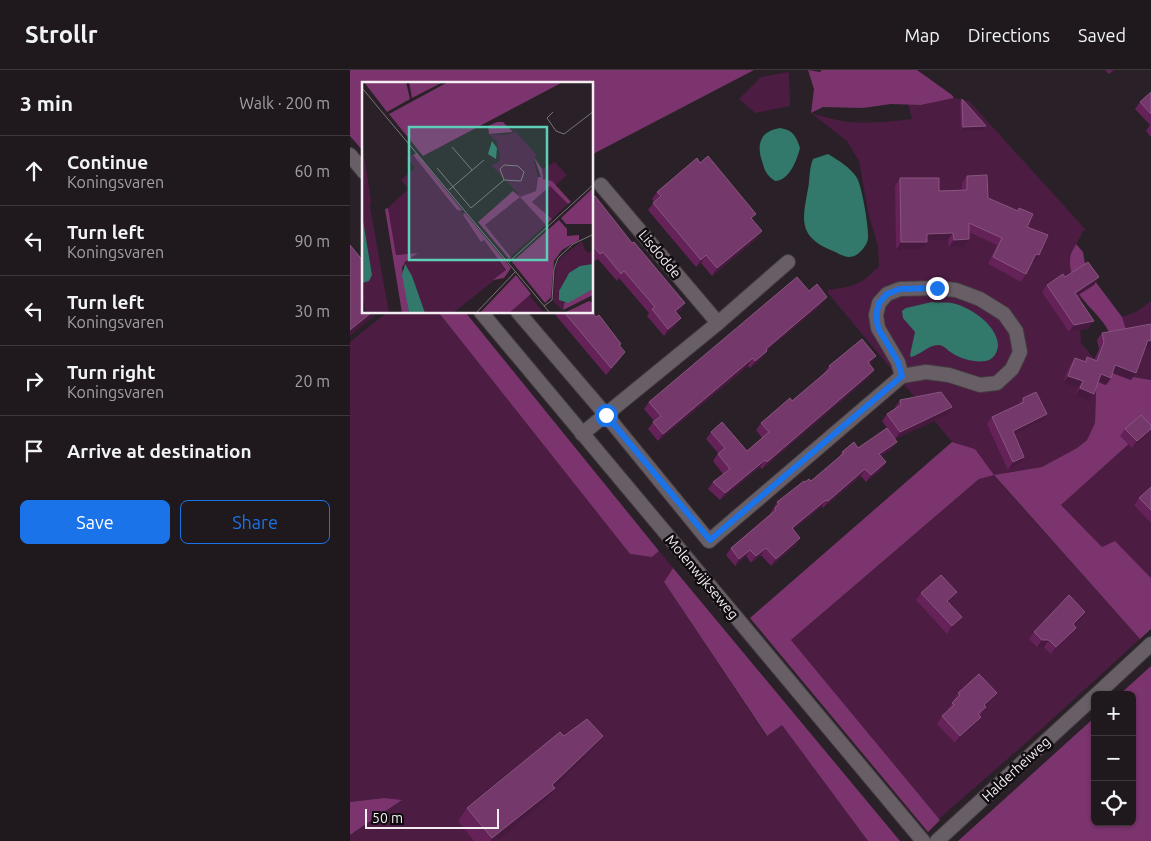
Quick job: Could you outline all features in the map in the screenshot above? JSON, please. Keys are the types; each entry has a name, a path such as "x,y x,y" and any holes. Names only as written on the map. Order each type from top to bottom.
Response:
{"street":[{"path":"350,155 362,170"},
{"name":"Lisdodde","path":"601,185 718,323"},
{"path":"582,434 718,323 788,262"},
{"path":"520,314 710,540 902,376 926,372 949,375 980,385 997,382 1012,370 1020,352 1016,331 1004,314 980,299 956,290 900,289 887,294 879,303 876,315 878,328 898,362 902,376"},
{"name":"Molenwijkseweg","path":"483,314 923,841"},
{"name":"Halderheiweg","path":"1101,691 1151,644"},
{"name":"Halderheiweg","path":"938,841 1091,701"}],"shaded area":[{"path":"350,70 754,70 594,153 594,82 362,82 362,150 350,136"},
{"path":"808,70 820,72 822,70 917,70 954,98 921,105 891,104 863,108 823,107 811,113 814,89"},
{"path":"789,72 790,106 755,113 739,99 761,77"},
{"path":"954,98 969,101 1086,230 1083,231 1071,255 1076,285 1081,297 1079,309 1081,343 1097,362 1095,423 1087,440 1077,448 1042,467 994,476 1140,639 939,819 791,640 979,479 993,475 975,449 952,442 828,293 828,290 856,284 867,278 879,266 878,246 869,216 859,161 847,141 811,113 851,122 895,121 912,119 908,104 921,105"},
{"path":"780,128 788,130 793,134 800,148 788,174 784,178 775,181 765,169 760,155 760,143 768,132"},
{"path":"828,154 844,164 854,174 859,183 863,198 868,240 861,251 851,257 843,256 813,240 805,226 804,210 813,159"},
{"path":"1076,244 1083,252 1086,269 1122,317 1132,348 1122,375 1151,380 1151,424 1061,505 1102,547 1115,541 1151,578 1151,629 1140,639 994,475 1042,467 1077,448 1087,440 1095,423 1097,362 1109,332 1100,318 1082,298 1074,283 1070,259"},
{"path":"1151,301 1151,380 1122,375 1122,317 1136,312"},
{"path":"932,302 959,305 981,317 996,337 998,347 994,355 985,361 970,360 936,345 911,357 915,332 903,318 902,311 906,308"},
{"path":"385,314 440,314 630,554 652,557 659,551 673,568 664,582 766,736 782,724 868,841 350,841 350,835 401,801 384,798 350,802 350,342"},
{"path":"440,314 467,314 659,551 652,557 630,554"},
{"path":"1151,424 1151,578 1115,542 1102,547 1061,505"},
{"path":"952,442 975,449 994,475 979,479 791,640 940,820 928,832 750,618"},
{"path":"673,568 900,841 868,841 782,725 767,736 664,582"},
{"path":"1151,666 1151,841 958,841 1091,721 1091,826 1136,826 1136,691 1123,691"},
{"path":"384,798 402,800 350,835 350,802"}],"building":[{"path":"1151,92 1151,114 1140,102"},
{"path":"962,99 986,126 963,127"},
{"path":"708,156 756,214 751,218 762,231 717,268 706,255 701,260 653,203 661,196 657,192 697,158 700,163"},
{"path":"987,175 988,198 1018,211 1019,208 1033,214 1027,227 1048,235 1039,255 1036,254 1026,274 993,257 1002,238 969,223 969,239 954,240 953,233 927,234 927,242 901,242 900,178 939,178 939,191 967,190 967,176"},
{"path":"594,197 685,303 675,311 681,318 668,329 652,309 655,307 624,271 621,274 603,252 600,254 594,247"},
{"path":"350,245 362,260 362,314 370,314 350,330"},
{"path":"1088,262 1099,277 1075,293 1094,321 1074,325 1047,285 1063,274 1065,277"},
{"path":"797,277 809,291 817,284 827,297 766,349 767,351 755,361 753,358 663,434 653,422 661,416 649,402"},
{"path":"566,314 594,314 596,317 599,315 625,352 611,368"},
{"path":"1151,324 1151,341 1148,340 1136,373 1115,365 1111,378 1101,374 1094,394 1080,388 1083,381 1068,376 1075,358 1086,362 1087,357 1097,361 1104,342 1102,333"},
{"path":"862,339 876,356 868,362 874,370 767,462 765,460 725,493 713,482 730,469 718,454 725,448 711,432 722,422 747,451 769,432 761,423 790,398 792,401 831,368 829,366"},
{"path":"941,392 952,407 900,432 887,414 901,405 900,400"},
{"path":"1036,392 1047,414 1013,431 1024,457 1013,462 992,417 1024,402 1023,398"},
{"path":"1141,415 1151,425 1151,429 1137,441 1125,429"},
{"path":"887,428 897,442 879,454 886,462 871,475 865,469 828,501 826,500 792,528 800,538 776,559 766,548 756,556 750,550 739,559 731,548 776,510 775,508 779,504 777,502 804,481 809,479 811,481 854,442 858,448"},
{"path":"1151,487 1151,510 1139,498"},
{"path":"941,575 957,592 947,601 962,617 952,626 921,593"},
{"path":"1069,595 1085,612 1073,624 1076,628 1056,647 1049,640 1042,640 1034,632"},
{"path":"979,674 997,693 984,705 986,707 978,714 981,717 960,736 942,716 954,705 952,703 960,695 958,693"},
{"path":"587,719 603,736 552,785 555,788 492,838 467,808 560,732 564,736"}],"route":[{"path":"606,415 710,540 902,376 898,362 878,328 876,315 879,303 887,294 900,289 937,288"}]}
